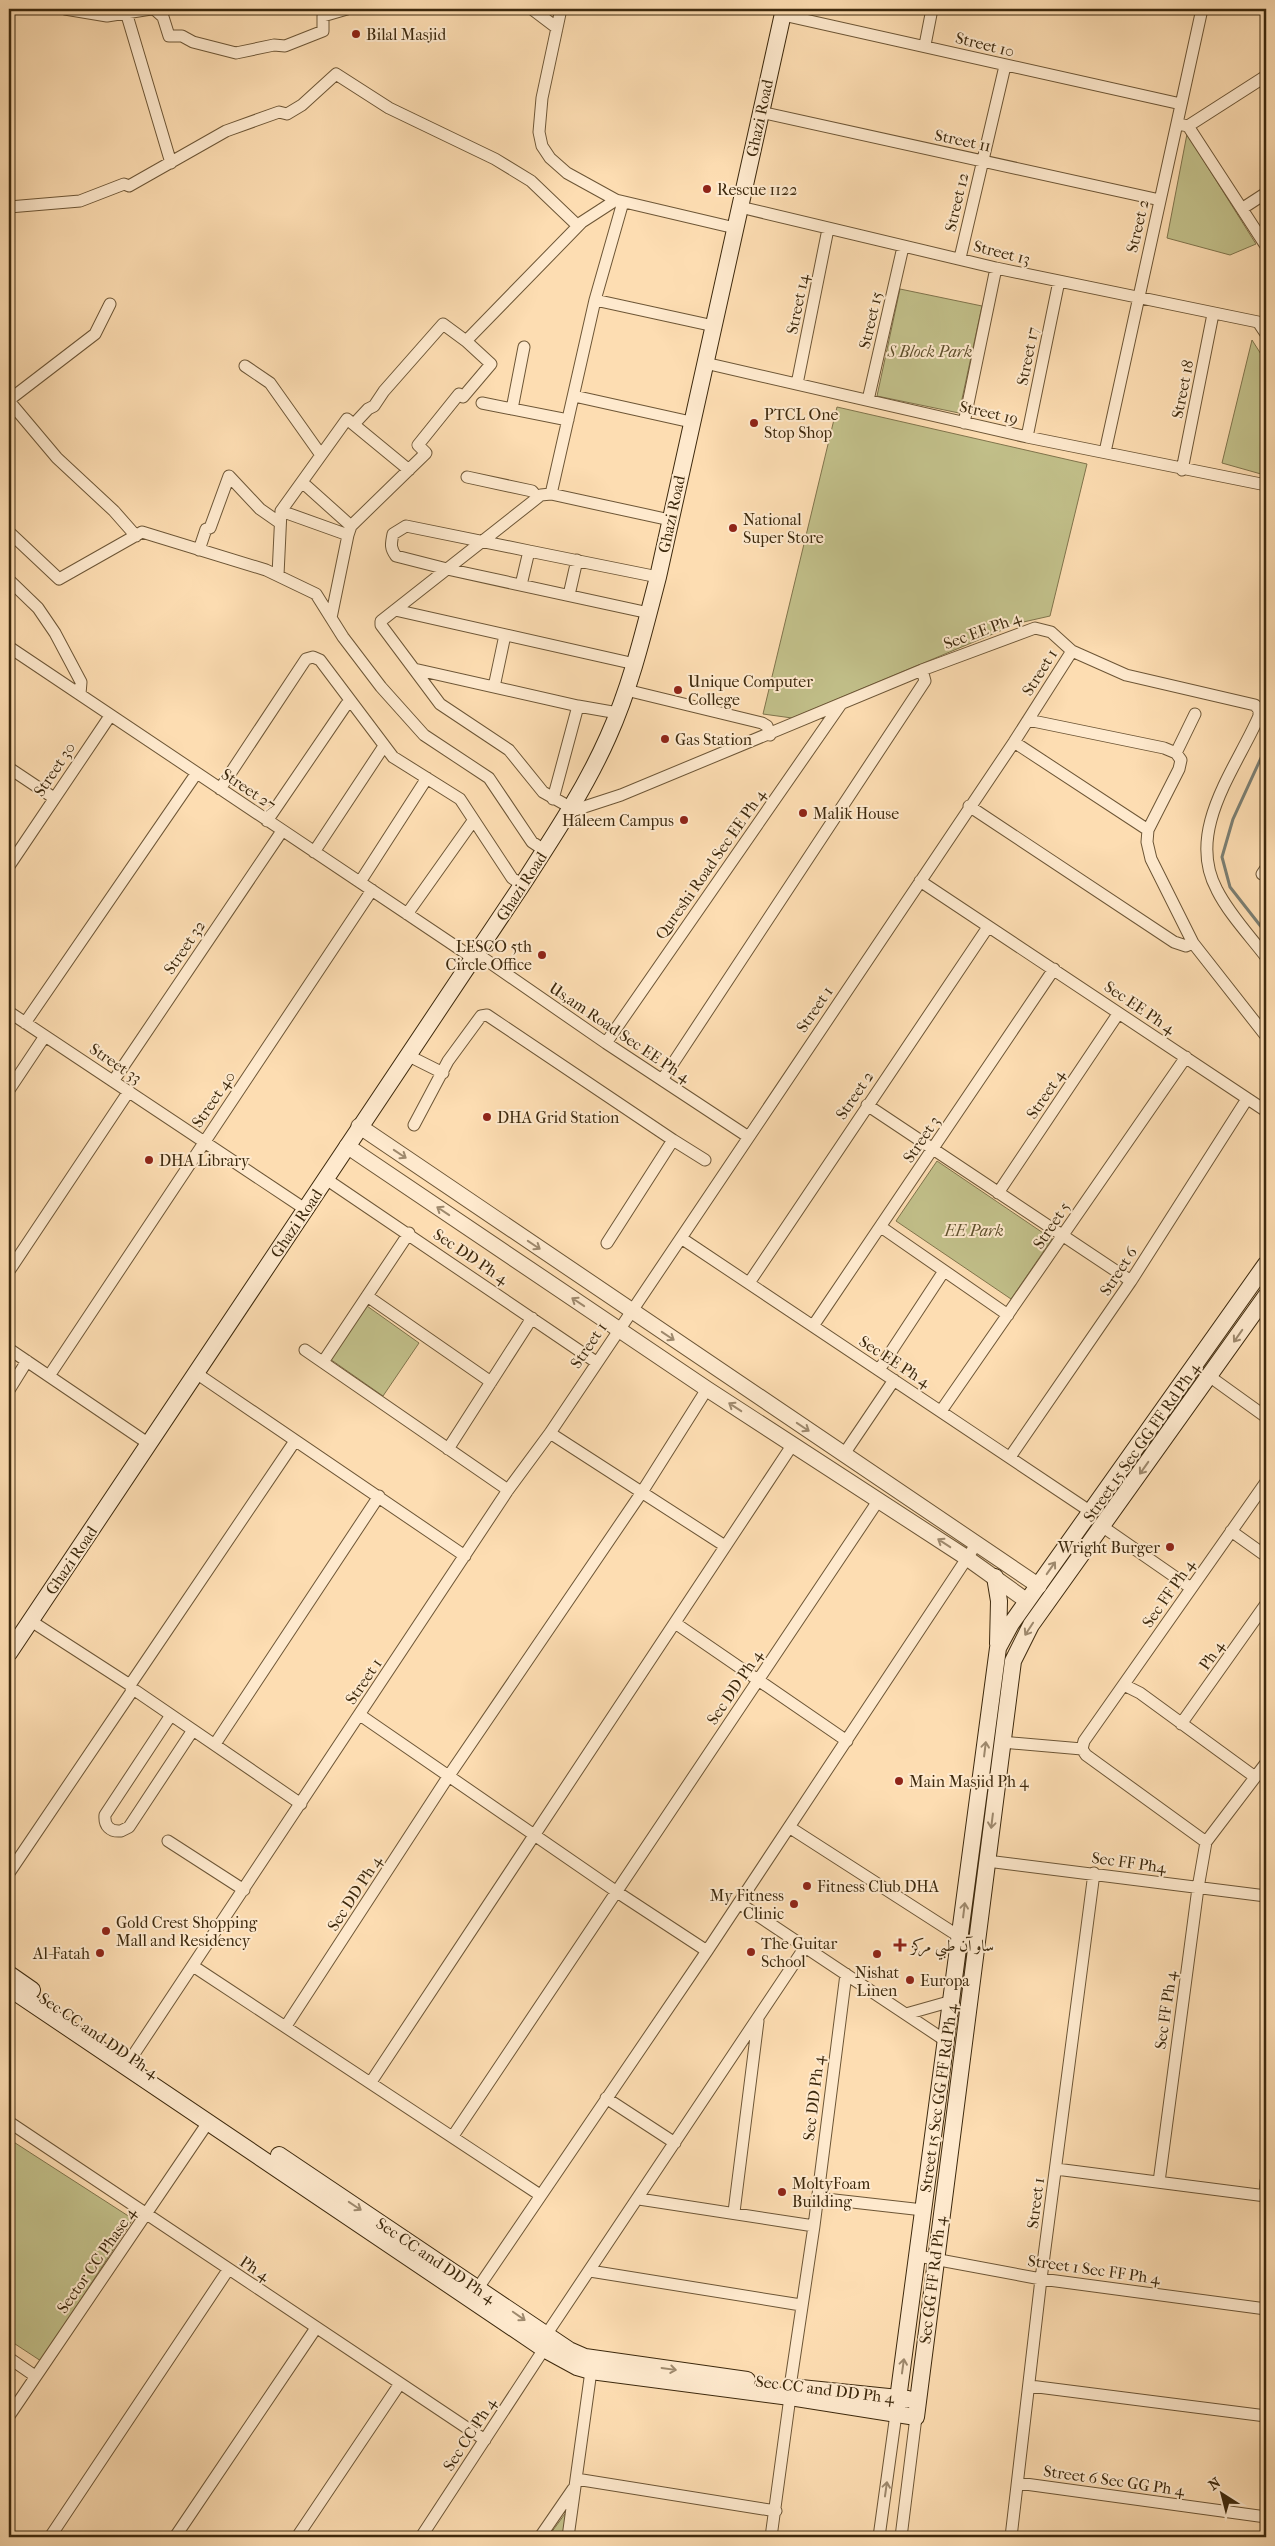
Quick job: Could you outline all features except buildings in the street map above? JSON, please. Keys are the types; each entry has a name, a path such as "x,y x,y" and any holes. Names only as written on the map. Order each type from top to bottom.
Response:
{"main road":[{"name":"Ghazi Road","path":"9,1653 326,1179 359,1126 522,885 593,768 618,713 635,664 649,613 783,12"},
{"name":"Street 15 Sec GG FF Rd Ph 4","path":"897,2406 998,1648 1011,1624 1266,1264"},
{"name":"Sec GG FF Rd Ph 4","path":"916,2416 1013,1661 1031,1625 1103,1527 1266,1296"},
{"path":"995,1577 999,1601 998,1648"},
{"name":"Sec CC and DD Ph 4","path":"9,1974 478,2288 577,2367 591,2372 790,2392 897,2406 916,2416"},
{"name":"Sec CC and DD Ph 4","path":"9,1988 545,2342 586,2357 790,2392"},
{"path":"952,1997 970,1996"},
{"name":"Sec CC and DD Ph 4","path":"897,2406 918,2400"}],"street":[{"path":"65,9 107,16 148,9 163,17 169,36 182,36 193,42 236,53 274,45 285,46 324,31 323,16 348,9"},
{"path":"532,9 557,28"},
{"path":"561,9 542,98 539,132 542,146 550,158 567,174 620,201 735,228"},
{"path":"925,45 932,9"},
{"name":"Street 2","path":"1105,452 1137,298 1160,200 1183,125 1180,104 1202,9"},
{"path":"126,12 171,163"},
{"name":"Street 10","path":"783,12 1005,66 1180,104"},
{"name":"Street 12","path":"960,258 1005,66"},
{"path":"9,207 80,202 124,184 129,186 226,131 279,112 287,114 302,105 336,74 389,108 495,159 531,181 578,226"},
{"path":"1266,76 1183,125 1243,208 1266,246"},
{"name":"Street 11","path":"760,112 1160,200"},
{"path":"1243,208 1266,193"},
{"path":"466,341 578,226 620,201"},
{"path":"551,494 595,300 620,201"},
{"name":"Street 13","path":"740,207 996,268 1213,314 1262,319"},
{"name":"Street 14","path":"797,384 828,229"},
{"name":"Street 15","path":"868,400 903,246"},
{"path":"964,423 996,268"},
{"name":"Street 17","path":"1027,437 1058,281"},
{"path":"595,300 714,326"},
{"path":"110,304 95,334 9,401 57,458 114,511 136,536"},
{"name":"Street 18","path":"1182,470 1213,314"},
{"path":"1262,319 1266,334"},
{"path":"331,618 349,531 426,452 418,445 459,394 462,397 491,364 466,341 443,324 384,391 374,406 368,408 354,424"},
{"path":"512,409 524,347"},
{"name":"Street 19","path":"705,363 1027,437 1266,486"},
{"path":"245,366 270,383 321,455"},
{"path":"574,396 691,422"},
{"path":"482,403 568,420"},
{"path":"278,575 281,511 347,419 409,470"},
{"path":"199,550 206,529 210,528 229,476 260,510 280,523"},
{"path":"467,477 532,491 537,497"},
{"path":"302,482 349,531"},
{"path":"569,808 537,787 509,750 440,704 381,624 381,621 537,497 551,494 670,520"},
{"path":"281,511 349,531"},
{"path":"649,613 447,570 396,556 391,550 393,534 406,526 658,577"},
{"path":"9,532 59,579 142,532 266,570 316,594 331,618 382,687 424,735 489,778 532,842 544,850"},
{"path":"522,585 529,551"},
{"path":"570,595 577,560"},
{"path":"9,580 38,608 55,633 81,682 80,694"},
{"path":"395,610 635,664"},
{"name":"Sec EE Ph 4","path":"569,808 581,809 621,795 770,735 922,670 1036,628 1051,632 1072,651 1126,676 1249,703 1258,710 1259,716 1212,817 1207,832 1205,851 1206,864 1217,891 1266,957"},
{"path":"494,687 506,635"},
{"name":"Street 27","path":"9,646 196,774 407,914 474,955"},
{"name":"Street 1","path":"132,2057 508,1490 550,1433 747,1136 1014,742 1072,651"},
{"path":"220,789 306,659 313,657 320,660 350,703 393,757 460,799 512,878 522,885"},
{"path":"414,670 618,713"},
{"path":"662,1080 925,682 922,670"},
{"path":"626,690 762,723 767,726 770,735"},
{"path":"267,821 346,706 350,703"},
{"name":"Qureshi Road Sec EE Ph 4","path":"606,1043 841,704"},
{"path":"553,799 578,706"},
{"path":"1176,753 1196,714"},
{"name":"Street 30","path":"9,866 110,716"},
{"path":"1028,720 1164,748 1176,753 1181,760 1179,769 1148,830 1147,842 1151,859 1193,943 1266,1036"},
{"path":"1014,742 1148,830"},
{"path":"314,852 384,746"},
{"path":"9,768 54,798"},
{"path":"25,1023 196,774"},
{"path":"360,882 427,778"},
{"path":"970,806 1174,942 1186,946 1193,943"},
{"path":"407,914 473,821"},
{"name":"Street 32","path":"114,1080 282,831"},
{"name":"Sec EE Ph 4","path":"920,881 1266,1111"},
{"name":"Street 40","path":"49,1376 372,890"},
{"name":"Street 2","path":"749,1284 867,1105 988,927"},
{"name":"Us,am Road Sec EE Ph 4","path":"474,955 747,1136"},
{"name":"Street 3","path":"813,1326 934,1150 1054,969"},
{"name":"Street 33","path":"9,1012 114,1080 203,1144 305,1209"},
{"name":"Street 4","path":"998,1193 1118,1014"},
{"path":"414,1125 443,1073 478,1019 482,1016 487,1016 705,1160"},
{"path":"9,1090 45,1036"},
{"path":"407,1055 443,1073"},
{"name":"Street 5","path":"941,1411 1186,1057"},
{"path":"9,1271 129,1091"},
{"name":"Street 6","path":"1010,1457 1132,1281 1247,1099"},
{"path":"867,1105 1132,1281"},
{"path":"359,1126 1039,1586"},
{"path":"607,1243 673,1140"},
{"path":"347,1146 707,1389 967,1558 1028,1601"},
{"name":"Sec DD Ph 4","path":"326,1179 596,1362"},
{"path":"881,1227 1008,1315"},
{"path":"323,1362 408,1233"},
{"name":"Sec EE Ph 4","path":"680,1238 1091,1512"},
{"path":"879,1370 944,1271"},
{"path":"367,1296 491,1382"},
{"path":"448,1449 532,1318"},
{"path":"9,1349 149,1444"},
{"path":"305,1350 508,1490"},
{"path":"9,1390 27,1361"},
{"path":"196,1373 465,1556"},
{"path":"1209,1376 1266,1417"},
{"path":"844,1454 894,1380"},
{"name":"Sec DD Ph 4","path":"286,2026 448,1777 642,1492 707,1389"},
{"path":"550,1433 725,1546"},
{"path":"9,1873 295,1441"},
{"path":"371,2082 793,1444"},
{"name":"Sec FF Ph 4","path":"1082,1749 1084,1742 1266,1482"},
{"path":"215,1744 379,1496"},
{"name":"Sec DD Ph 4","path":"453,2136 878,1501"},
{"path":"1103,1527 1191,1588"},
{"path":"1231,1531 1266,1556"},
{"path":"478,2288 707,1951 977,1543"},
{"name":"Ph 4","path":"1181,1724 1266,1604"},
{"path":"31,1620 301,1804"},
{"path":"675,1623 847,1741"},
{"path":"1124,1685 1255,1777"},
{"path":"171,1715 104,1815 105,1823 110,1829 121,1831 129,1827 193,1730"},
{"path":"360,1715 448,1777 707,1951"},
{"path":"1002,1742 1082,1749 1086,1755 1206,1842 1266,1763"},
{"path":"789,1827 960,1937"},
{"path":"168,1841 244,1890"},
{"name":"Sec FF Ph 4","path":"1159,2182 1198,1888 1206,1842"},
{"name":"Sec FF Ph4","path":"988,1861 1266,1896"},
{"name":"Street 1","path":"1011,2537 1041,2279 1094,1873"},
{"path":"739,1903 946,2040"},
{"path":"545,2342 674,2143 805,1947"},
{"path":"194,1966 540,2195"},
{"name":"Sec DD Ph 4","path":"790,2392 801,2305 814,2226 846,1974"},
{"path":"906,2014 952,1997"},
{"path":"734,2212 758,2020"},
{"path":"606,2098 674,2143"},
{"name":"Sector CC Phase 4","path":"9,2416 209,2121"},
{"name":"Ph 4","path":"9,2122 485,2440"},
{"path":"1056,2169 1265,2196 1266,2181"},
{"path":"817,2198 923,2210"},
{"path":"639,2199 734,2212 814,2226"},
{"name":"Street 1 Sec FF Ph 4","path":"918,2256 1041,2279 1266,2309"},
{"path":"50,2537 228,2270"},
{"path":"590,2272 801,2305"},
{"path":"175,2537 316,2328"},
{"name":"Sec CC Ph 4","path":"421,2537 485,2440 545,2342"},
{"path":"9,2358 36,2376"},
{"path":"568,2537 591,2372"},
{"path":"297,2537 399,2384"},
{"path":"1030,2386 1266,2416"},
{"path":"771,2537 776,2511 790,2392"},
{"name":"Street 15 Sec GG FF Rd Ph 4","path":"879,2537 897,2406"},
{"name":"Sec GG FF Rd Ph 4","path":"901,2537 916,2416"},
{"path":"576,2483 776,2511"},
{"path":"540,2537 576,2483"},
{"name":"Street 6 Sec GG Ph 4","path":"1018,2483 1266,2517"}],"green space":[{"path":"1187,134 1256,244 1230,255 1167,238"},
{"name":"S Block Park","path":"900,289 982,306 959,413 877,396"},
{"path":"1252,340 1266,362 1266,473 1261,474 1222,463"},
{"path":"837,407 1087,464 1050,616 1019,623 792,718 763,714"},
{"name":"EE Park","path":"937,1161 1052,1239 1011,1299 896,1221"},
{"path":"367,1306 419,1343 383,1396 330,1359"},
{"path":"9,2139 133,2219 41,2361 9,2340"},
{"path":"567,2511 563,2537 548,2537"}],"waterway":[{"path":"1266,747 1233,819 1222,857 1230,887 1266,933"}],"place":[{"name":"Bilal Masjid","path":"356,34"},
{"name":"Rescue 1122","path":"707,189"},
{"name":"PTCL One Stop Shop","path":"754,423"},
{"name":"National Super Store","path":"733,528"},
{"name":"Unique Computer College","path":"678,690"},
{"name":"Gas Station","path":"665,739"},
{"name":"Malik House","path":"803,813"},
{"name":"Haleem Campus","path":"684,820"},
{"name":"LESCO 5th Circle Office","path":"542,955"},
{"name":"DHA Grid Station","path":"487,1117"},
{"name":"DHA Library","path":"149,1160"},
{"name":"Wright Burger","path":"1170,1547"},
{"name":"Main Masjid Ph 4","path":"899,1781"},
{"name":"Fitness Club DHA","path":"807,1886"},
{"name":"My Fitness Clinic","path":"794,1904"},
{"name":"Gold Crest Shopping Mall and Residency","path":"106,1931"},
{"name":"ساو آن طبي مرکز","path":"900,1945"},
{"name":"The Guitar School","path":"751,1952"},
{"name":"Al-Fatah","path":"100,1953"},
{"name":"Nishat Linen","path":"877,1954"},
{"name":"Europa","path":"910,1980"},
{"name":"MoltyFoam Building","path":"782,2192"}]}
